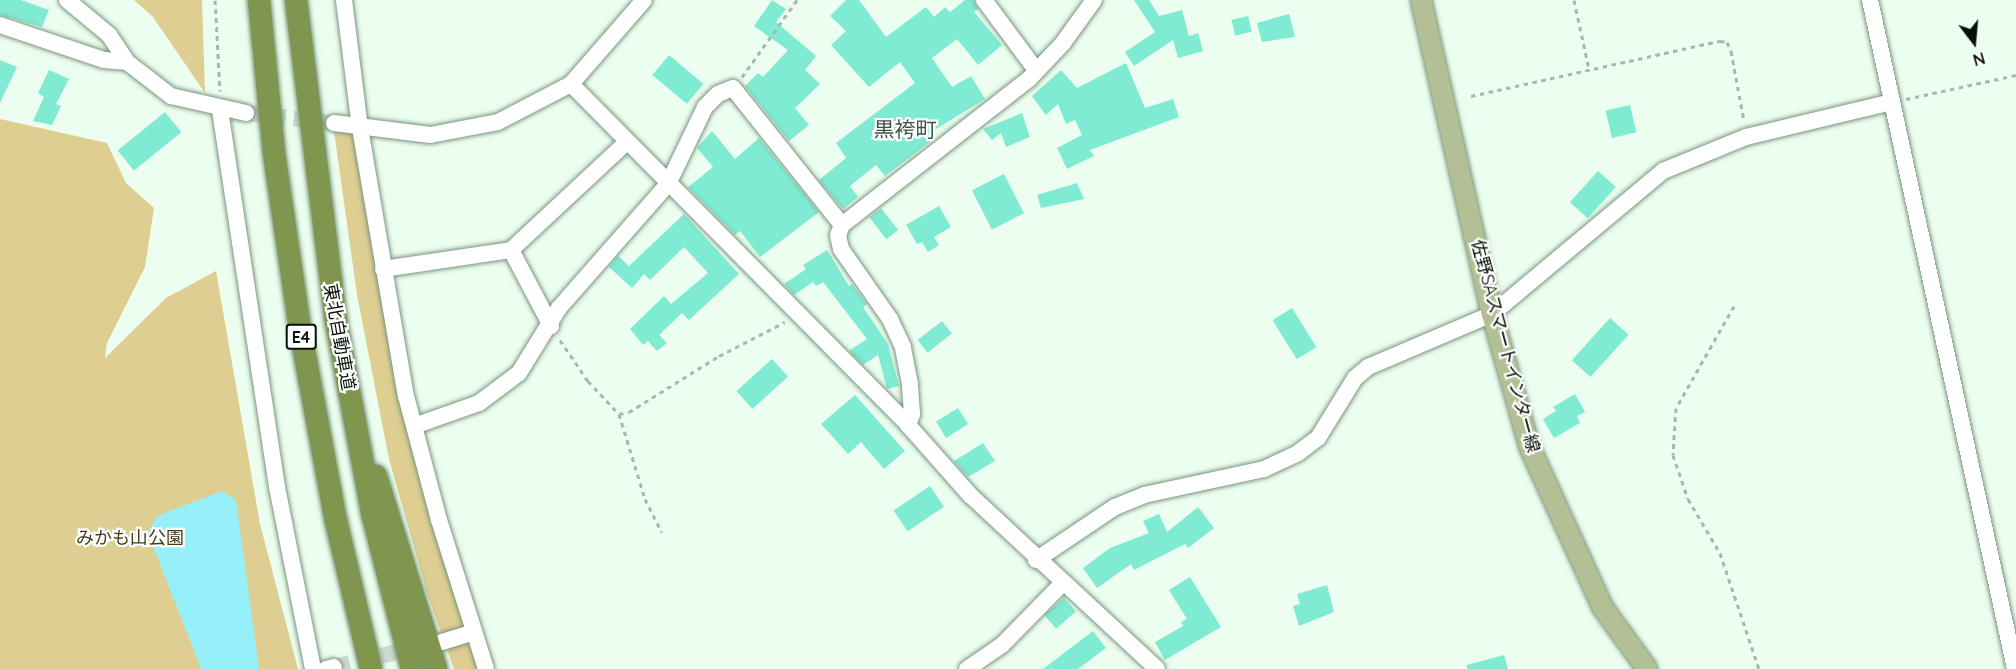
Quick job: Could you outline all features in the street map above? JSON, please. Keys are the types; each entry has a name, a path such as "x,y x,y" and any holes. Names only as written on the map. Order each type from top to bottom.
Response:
{"highway":[{"name":"東北自動車道","path":"259,0 274,153 300,329 336,521 371,669"},
{"name":"東北自動車道","path":"296,0 325,251 372,512 412,669"},
{"path":"354,416 388,508 436,669"}],"main road":[{"name":"佐野SAスマートインター線","path":"1421,0 1492,314 1530,448 1569,540 1603,608 1647,669"}],"street":[{"path":"67,0 109,35 127,62 171,96 220,110 246,113"},
{"path":"344,0 360,128 383,268 414,426 472,633 486,669"},
{"path":"334,123 430,135 498,122 571,84 644,0"},
{"path":"984,0 1036,70"},
{"path":"908,426 912,414 911,394 903,347 890,319 841,249 838,235 842,225 1036,70 1063,43 1094,0"},
{"path":"1870,0 2015,669"},
{"path":"0,25 105,60 127,62"},
{"path":"571,84 908,426 1036,560 1157,669"},
{"path":"414,426 455,414 496,392 519,373 551,326 559,308 579,282 668,184 705,107 718,94 733,88 842,225"},
{"path":"1036,560 1115,507 1144,495 1283,463 1318,438 1355,378 1368,367 1492,314 1664,171 1746,137 1892,102"},
{"path":"220,110 277,487 313,669"},
{"path":"383,268 511,250 627,142"},
{"path":"511,250 551,326"},
{"path":"967,669 1002,645 1062,584"},
{"path":"442,642 472,633"}],"path":[{"path":"215,0 220,110"},
{"path":"733,88 797,0"},
{"path":"1574,0 1589,69"},
{"path":"1471,96 1720,41 1727,42 1746,137"},
{"path":"1892,102 2016,75"},
{"path":"1734,306 1676,408 1673,455 1688,499 1720,553 1759,669"},
{"path":"619,414 629,412 719,356 797,315"},
{"path":"551,326 588,381 619,414 645,499 662,532"}],"green space":[{"path":"134,0 202,0 205,93 153,17"},
{"name":"みかも山公園","path":"0,119 107,143 126,183 154,208 145,267 107,343 105,358 166,298 216,271 260,524 298,669 0,669"},
{"path":"334,131 350,133 360,142 398,391 481,669 454,669 427,593 389,459 357,295"}],"water":[{"path":"222,491 236,500 259,669 201,669 148,533 157,516"}],"building":[{"path":"0,0 21,0 49,10 42,27 0,15"},
{"path":"772,0 786,9 776,22 816,56 805,70 820,84 795,108 809,125 789,141 745,86 758,73 763,77 788,50 754,26"},
{"path":"846,0 859,0 886,37 926,7 934,17 945,7 950,12 965,0 974,0 978,9 974,12 1002,45 978,65 957,39 932,58 952,87 971,76 985,99 931,132 935,138 885,176 876,165 850,186 858,197 843,209 819,180 846,158 836,143 915,83 900,62 869,87 831,45 846,31 830,16"},
{"path":"1134,0 1149,0 1159,16 1182,10 1189,36 1198,33 1203,51 1178,58 1173,40 1134,66 1125,52 1155,32"},
{"path":"1289,14 1295,37 1262,42 1257,23"},
{"path":"1248,16 1252,32 1235,36 1232,20"},
{"path":"669,55 703,84 687,104 652,75"},
{"path":"0,60 17,67 0,103"},
{"path":"1126,63 1145,108 1173,99 1179,117 1090,150 1094,156 1067,169 1057,148 1082,135 1075,120 1066,124 1058,104 1046,115 1032,96 1061,70 1077,88"},
{"path":"49,70 69,79 56,104 61,106 52,125 33,121 44,97 38,93"},
{"path":"1630,105 1636,132 1612,138 1606,111"},
{"path":"165,112 181,132 134,171 118,150"},
{"path":"1022,113 1030,137 1006,147 1001,133 992,140 983,129"},
{"path":"712,131 735,159 759,138 819,212 760,257 740,231 735,235 688,187 713,167 697,148"},
{"path":"1598,171 1616,187 1588,218 1570,202"},
{"path":"1004,174 1024,213 992,230 972,190"},
{"path":"1077,183 1084,199 1041,208 1037,195"},
{"path":"939,206 951,227 934,237 939,245 928,252 922,242 917,244 906,225"},
{"path":"881,208 898,230 886,239 869,217"},
{"path":"684,214 739,274 689,320 682,313 659,335 667,343 657,351 648,341 643,345 630,329 664,296 671,304 708,273 684,247 650,280 644,274 632,288 609,267 618,256 629,266"},
{"path":"827,250 849,286 852,284 867,304 863,307 888,344 899,386 887,389 878,355 863,365 852,354 850,350 867,339 823,282 816,286 813,282 794,295 784,284 806,269 803,265"},
{"path":"1292,308 1316,347 1297,359 1272,320"},
{"path":"1610,318 1629,335 1590,377 1572,360"},
{"path":"942,321 952,334 927,353 918,340"},
{"path":"772,359 788,377 752,409 736,391"},
{"path":"1575,394 1585,412 1577,416 1580,423 1554,438 1543,419 1556,411 1553,407"},
{"path":"855,395 905,451 884,469 861,442 848,454 821,424"},
{"path":"958,408 968,424 946,438 936,422"},
{"path":"983,443 995,461 968,477 954,461"},
{"path":"930,486 944,507 908,531 894,511"},
{"path":"1198,507 1214,528 1188,548 1185,544 1134,570 1131,564 1097,588 1083,568 1110,548 1149,533 1143,521 1159,514 1167,532"},
{"path":"1190,577 1221,627 1165,660 1155,642 1183,626 1181,622 1187,619 1169,590"},
{"path":"1327,585 1334,612 1299,626 1293,606 1300,604 1297,594"},
{"path":"1064,598 1076,612 1056,629 1044,615"},
{"path":"1093,631 1106,648 1078,669 1043,669"},
{"path":"1504,655 1508,669 1467,669 1467,665"}],"tunnel":[{"path":"246,113 334,123"},
{"path":"334,667 418,647"}],"district":[{"name":"黒袴町","path":"905,129"}]}
